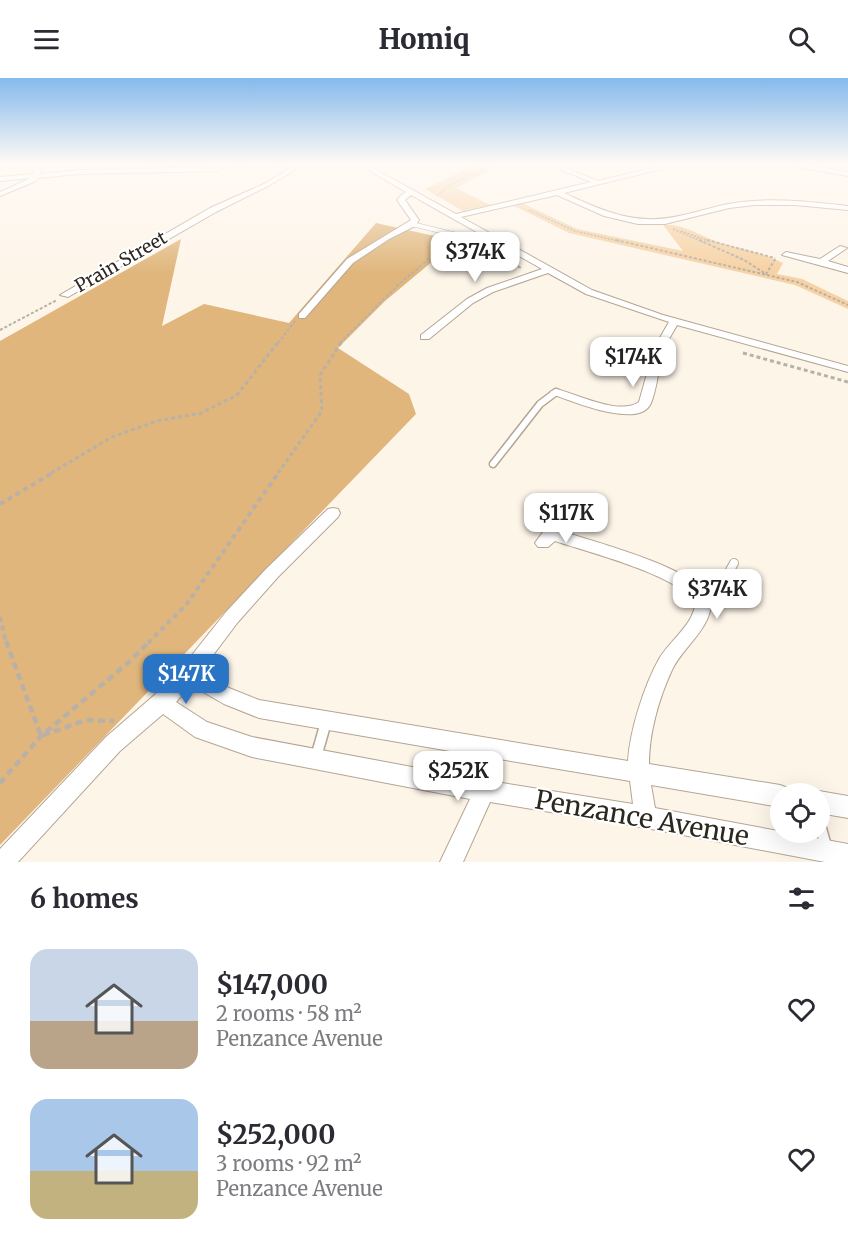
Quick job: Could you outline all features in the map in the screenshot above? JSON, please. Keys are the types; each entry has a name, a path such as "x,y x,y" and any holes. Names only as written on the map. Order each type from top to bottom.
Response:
{"street":[{"name":"Prain Street","path":"65,295 235,200"},
{"path":"302,316 350,261 386,237 412,224 415,220 401,200"},
{"path":"422,200 547,270 605,299 674,322 848,369"},
{"path":"453,217 524,200"},
{"path":"574,200 622,220 641,223 666,222 732,206 776,202 848,208"},
{"path":"773,200 776,202"},
{"path":"821,262 843,248"},
{"path":"786,255 848,270"},
{"path":"424,337 470,301 490,290 547,270"},
{"path":"556,392 622,411 639,409 645,404 658,348 674,322"},
{"path":"3,862 128,730 162,703 232,617 272,573 333,513"},
{"path":"551,534 648,567 699,593 704,604 700,615 666,665 641,738 640,774 646,817"},
{"name":"Penzance Avenue","path":"189,672 211,689 235,701 259,709 770,794"},
{"name":"Penzance Avenue","path":"162,703 202,730 226,740 316,760 838,853"},
{"path":"451,862 485,791 490,748"},
{"path":"830,804 848,807"}],"lane":[{"path":"412,224 465,237 483,234"},
{"path":"493,464 540,404 556,392"},
{"path":"699,593 724,581 734,562"},
{"path":"316,760 327,720"},
{"path":"830,840 838,853"}],"path":[{"path":"514,202 575,231 796,282 848,305"},
{"path":"666,222 676,230 744,260 766,274"},
{"path":"676,230 717,244 776,258 766,274"},
{"path":"0,783 41,736 129,662 186,605 322,411 320,375 337,346 398,285 449,242 465,237"},
{"path":"501,256 527,272"},
{"path":"0,330 65,295"},
{"path":"0,504 111,437 157,421 201,413 237,395 292,323 302,316"},
{"path":"742,353 848,382"},
{"path":"0,617 10,654 41,736"},
{"path":"41,736 84,718 102,718 128,730"}],"shaded area":[{"path":"443,200 479,200 490,205 463,211"},
{"path":"522,203 577,229 683,251 663,225 685,228 720,243 783,263 777,274 802,279 848,301 848,309 795,285 569,233 512,205"},
{"path":"376,223 457,241 385,301 338,348 409,394 416,414 0,845 0,341 181,239 162,326 204,304 289,323"}]}
